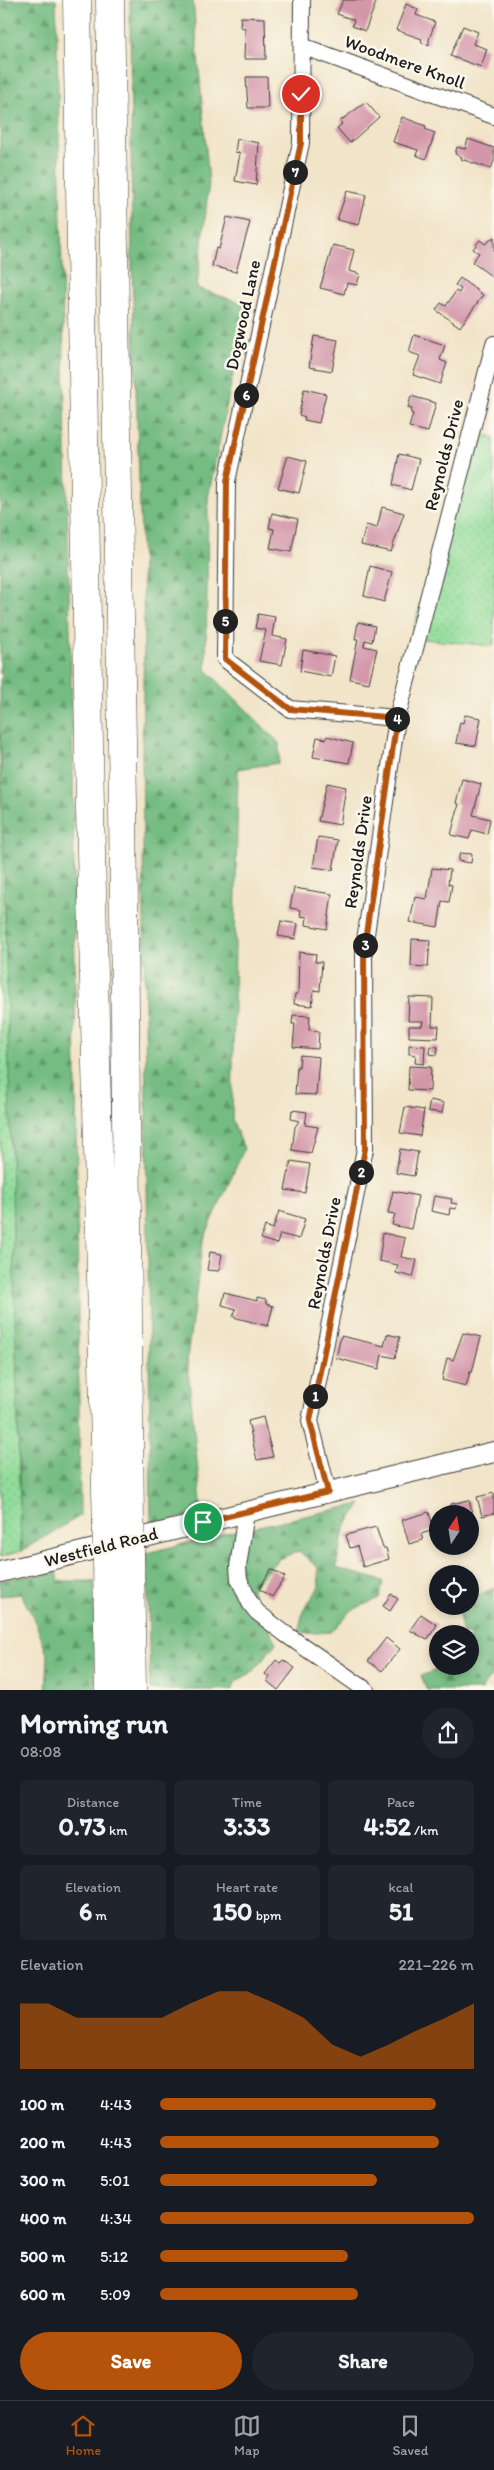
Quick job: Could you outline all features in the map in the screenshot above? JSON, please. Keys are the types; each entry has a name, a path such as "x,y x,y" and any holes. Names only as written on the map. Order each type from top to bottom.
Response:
{"highway":[{"path":"77,0 90,798 119,1558 132,1690"},
{"path":"110,0 122,784 118,1528"},
{"path":"109,1690 119,1558"}],"street":[{"name":"Dogwood Lane","path":"302,0 301,143 227,481 225,659 290,709 397,718"},
{"name":"Woodmere Knoll","path":"302,46 494,116"},
{"name":"Reynolds Drive","path":"328,1492 310,1421 365,1149 364,948 397,718 494,344"},
{"name":"Westfield Road","path":"0,1572 494,1452"},
{"path":"246,1512 238,1568 239,1579 250,1603 257,1612 284,1633 366,1690"}],"green space":[{"path":"0,0 56,0 73,769 80,1516 21,1551 0,719 0,680 3,675 0,674"},
{"path":"130,0 193,0 209,183 197,288 247,305 208,498 206,669 279,743 279,763 238,769 232,1119 244,1149 203,1241 187,1358 202,1513 151,1524 142,751 144,632 132,267"},
{"path":"468,427 494,438 494,646 411,638"},
{"path":"1,717 21,1551 0,1557 0,719"},
{"path":"361,1504 344,1529 336,1568 383,1581 380,1598 352,1610 331,1632 298,1634 303,1611 319,1587 318,1568 299,1551 278,1559 251,1589 276,1643 253,1672 236,1681 232,1690 150,1690 147,1553 226,1533"},
{"path":"57,1573 59,1581 94,1581 95,1690 46,1690 48,1657 35,1621 21,1594 0,1596 0,1580"},
{"path":"494,1586 494,1672 481,1690 427,1690 421,1676 429,1673 429,1675 479,1675 479,1625 461,1625 458,1615 479,1615 479,1594 492,1589"}],"building":[{"path":"343,0 377,0 365,31 352,26 354,20 337,14"},
{"path":"406,4 418,9 416,15 435,22 429,45 421,42 422,39 396,30"},
{"path":"241,17 265,18 266,59 244,59 245,28 240,27"},
{"path":"463,26 478,32 473,44 487,49 481,67 450,56"},
{"path":"246,77 267,77 268,108 248,108"},
{"path":"366,102 379,117 350,143 337,128 342,124 340,121"},
{"path":"402,117 426,126 425,129 435,133 426,159 416,155 418,150 393,142"},
{"path":"237,139 259,143 256,185 235,181 240,153 235,152"},
{"path":"468,139 494,148 494,161 491,169 461,159 462,157 455,154 457,147 465,149"},
{"path":"347,191 366,195 359,225 337,220"},
{"path":"227,217 250,222 236,272 212,266 216,248 219,249"},
{"path":"494,237 494,278 472,262 479,253 473,249 480,240 485,244"},
{"path":"333,245 354,250 349,271 360,274 357,285 347,283 344,294 320,288"},
{"path":"460,278 483,295 460,327 436,310 441,303 446,306 456,291 459,293 461,289 455,285"},
{"path":"414,335 445,345 440,360 447,363 440,384 413,375 420,356 409,352"},
{"path":"314,336 338,340 332,371 309,367"},
{"path":"304,389 326,394 319,423 304,420 305,417 299,415"},
{"path":"411,396 436,403 428,432 409,427 413,414 411,413 412,409 408,408"},
{"path":"399,454 419,459 411,490 393,485"},
{"path":"288,456 307,461 299,493 278,488"},
{"path":"382,507 404,513 391,552 361,545 366,525 377,528"},
{"path":"272,513 298,519 291,552 270,548 274,529 269,528"},
{"path":"370,566 392,572 384,602 364,596"},
{"path":"258,614 275,617 272,636 287,639 282,665 259,661 266,630 255,628"},
{"path":"358,622 375,626 372,642 365,640 364,646 377,649 369,683 350,679 358,639 355,639"},
{"path":"303,650 335,656 331,677 300,671"},
{"path":"465,715 481,718 476,746 456,743 460,722 463,723"},
{"path":"327,736 353,743 349,763 313,757 317,737 326,739"},
{"path":"462,779 481,784 473,815 490,819 487,834 472,830 469,839 451,835 459,804 456,803"},
{"path":"327,783 346,787 340,825 318,821"},
{"path":"318,837 338,840 333,870 313,867"},
{"path":"460,853 472,854 471,863 458,861"},
{"path":"432,868 450,870 448,884 452,885 449,902 442,901 438,927 410,922 415,897 427,899"},
{"path":"294,888 332,894 327,929 306,925 307,917 300,916 301,910 290,908"},
{"path":"281,921 298,924 295,939 278,936"},
{"path":"412,939 430,940 428,967 411,966"},
{"path":"299,952 316,954 315,962 322,962 320,991 314,990 312,1006 294,1004 295,994 298,994"},
{"path":"409,997 433,998 432,1026 439,1026 438,1038 409,1037 409,1026 422,1026 423,1021 408,1021"},
{"path":"293,1015 310,1016 309,1030 319,1031 318,1049 293,1047 295,1024 292,1024"},
{"path":"409,1045 425,1046 424,1064 415,1063 416,1055 409,1054"},
{"path":"430,1046 438,1047 437,1055 429,1054"},
{"path":"300,1055 319,1057 316,1095 295,1094 297,1066 299,1067"},
{"path":"409,1066 431,1067 430,1091 408,1090"},
{"path":"430,1100 444,1103 442,1113 428,1111"},
{"path":"405,1107 424,1110 420,1136 400,1133"},
{"path":"292,1110 307,1112 305,1125 318,1127 311,1153 292,1150 295,1127 299,1121 291,1119"},
{"path":"400,1149 418,1152 414,1176 396,1173"},
{"path":"291,1161 310,1164 305,1193 285,1190"},
{"path":"393,1191 418,1196 411,1229 392,1225 395,1214 388,1213"},
{"path":"434,1196 452,1199 451,1203 457,1204 456,1209 450,1208 449,1215 431,1211"},
{"path":"279,1211 305,1219 299,1239 280,1234 277,1244 261,1239 265,1226 273,1229"},
{"path":"383,1233 405,1238 401,1257 417,1260 413,1277 396,1273 398,1265 379,1261"},
{"path":"210,1252 222,1254 219,1271 207,1270"},
{"path":"225,1293 257,1301 257,1298 266,1300 266,1304 273,1306 268,1326 233,1317 236,1309 222,1305"},
{"path":"463,1333 481,1337 472,1372 470,1372 466,1386 442,1380 447,1358 453,1360"},
{"path":"387,1334 400,1337 395,1358 382,1355 379,1369 336,1358 341,1336 384,1346"},
{"path":"263,1417 273,1457 257,1460 248,1421"},
{"path":"494,1493 494,1513 482,1516 477,1497"},
{"path":"469,1500 470,1505 451,1505"},
{"path":"429,1512 429,1532 421,1534 423,1540 409,1544 402,1520"},
{"path":"376,1527 389,1559 363,1567 357,1546 350,1548 346,1535"},
{"path":"271,1569 285,1577 272,1597 259,1589"},
{"path":"391,1594 398,1599 390,1611 383,1606"},
{"path":"421,1614 437,1625 429,1625 429,1637 427,1640 410,1630"},
{"path":"386,1638 400,1649 382,1671 368,1661"},
{"path":"276,1660 280,1663 283,1660 295,1668 278,1690 267,1681 270,1677 265,1674"}],"route":[{"path":"203,1522 328,1492 310,1421 365,1149 364,948 397,718 290,709 225,659 227,481 301,143 301,94"}]}
